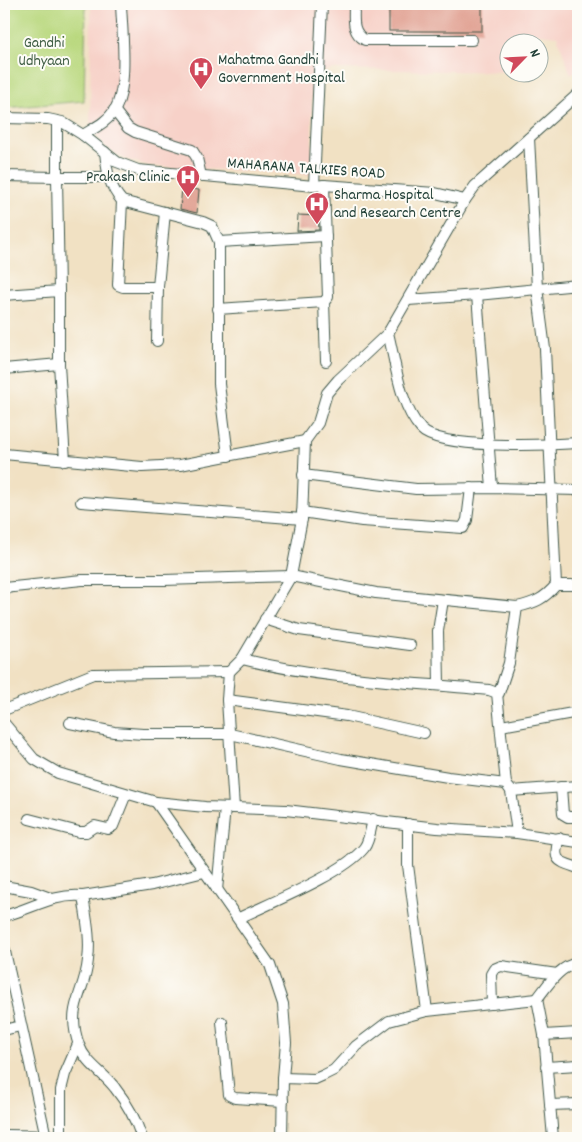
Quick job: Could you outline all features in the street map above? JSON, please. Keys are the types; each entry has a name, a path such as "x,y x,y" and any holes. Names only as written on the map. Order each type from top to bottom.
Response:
{"street":[{"path":"83,135 102,123 114,110 124,77 121,4"},
{"path":"322,4 319,185 326,236 328,297 324,302 326,361"},
{"path":"354,4 354,30 357,36 365,40 472,40"},
{"path":"217,890 229,808 230,734 227,700 229,672 242,658 290,576 302,515 305,441 318,423 328,393 338,380 388,333 475,186 578,94"},
{"path":"114,110 128,128 135,132 192,150 197,158 201,176"},
{"name":"MAHARANA TALKIES ROAD","path":"4,118 57,121 83,135 117,162 138,170 435,193 465,200"},
{"path":"57,121 59,364 64,461"},
{"path":"4,588 82,580 164,580 290,576 376,593 517,607 536,603 545,597 556,585 553,490 545,349 537,288 529,138"},
{"path":"105,152 107,177 122,201 203,222 212,226 219,242 219,384 228,456"},
{"path":"4,176 107,177"},
{"path":"122,201 118,285 123,287 158,287"},
{"path":"157,341 158,287 165,212"},
{"path":"219,242 326,236"},
{"path":"408,300 477,296 578,284"},
{"path":"4,296 59,291"},
{"path":"477,296 492,488"},
{"path":"218,309 324,302"},
{"path":"388,333 407,408 423,431 434,436 488,446 578,443"},
{"path":"4,369 59,364"},
{"path":"4,454 142,467 180,465 305,441"},
{"path":"304,475 416,489 578,490"},
{"path":"81,502 302,515 463,528 467,520 471,488"},
{"path":"556,585 578,585"},
{"path":"439,685 438,631 443,600"},
{"path":"496,693 499,693 509,663 517,607"},
{"path":"265,619 299,630 410,645"},
{"path":"242,658 276,668 326,675 489,690 496,693"},
{"path":"4,710 93,674 229,672"},
{"path":"496,693 516,833"},
{"path":"227,700 347,716 424,732"},
{"path":"501,726 578,712"},
{"path":"4,723 34,759 58,773 156,802 229,808 286,810 437,828 516,833 578,842"},
{"path":"70,723 114,732 230,734 360,762 508,787 578,786"},
{"path":"561,787 563,814 568,817 578,817"},
{"path":"29,820 79,832 86,832 95,826 108,829 113,826 126,794"},
{"path":"156,802 204,872 239,918 270,966 278,984 283,1004 286,1044 282,1138"},
{"path":"239,918 324,876 355,857 365,847 373,819"},
{"path":"408,824 408,865 427,1011"},
{"path":"559,838 555,853 557,858 561,862 578,868"},
{"path":"4,916 50,898 71,895 83,896 152,885 204,872"},
{"path":"4,886 32,891 50,898"},
{"path":"83,896 90,938 88,962 74,1005 74,1028 78,1044 84,1055 115,1088 136,1120 142,1138"},
{"path":"4,947 46,1137"},
{"path":"284,1078 315,1079 334,1070 356,1046 389,1022 427,1011 537,999 557,974 572,964 578,963"},
{"path":"492,1004 491,974 494,969 501,966 557,974"},
{"path":"537,999 544,1035 553,1138"},
{"path":"222,1022 229,1094 236,1098 283,1101"},
{"path":"4,1030 20,1026"},
{"path":"544,1035 578,1033"},
{"path":"4,1135 61,1137 61,1090 65,1074 78,1044"},
{"path":"546,1067 578,1065"},
{"path":"550,1105 578,1104"}],"shaded area":[{"name":"Mahatma Gandhi Government Hospital","path":"91,4 578,4 578,67 571,75 557,36 550,35 550,32 500,32 500,72 333,69 312,75 312,175 150,166 125,159 107,148 90,127"}],"green space":[{"name":"Gandhi Udhyaan","path":"4,4 86,4 84,101 4,108"}],"building":[{"path":"389,4 482,4 482,31 389,31"},
{"path":"182,188 199,190 197,213 180,209"},
{"path":"298,215 318,216 319,230 297,231"}],"place":[{"name":"Mahatma Gandhi Government Hospital","path":"201,90"},
{"name":"Prakash Clinic","path":"188,198"},
{"name":"Sharma Hospital and Research Centre","path":"317,225"}]}
